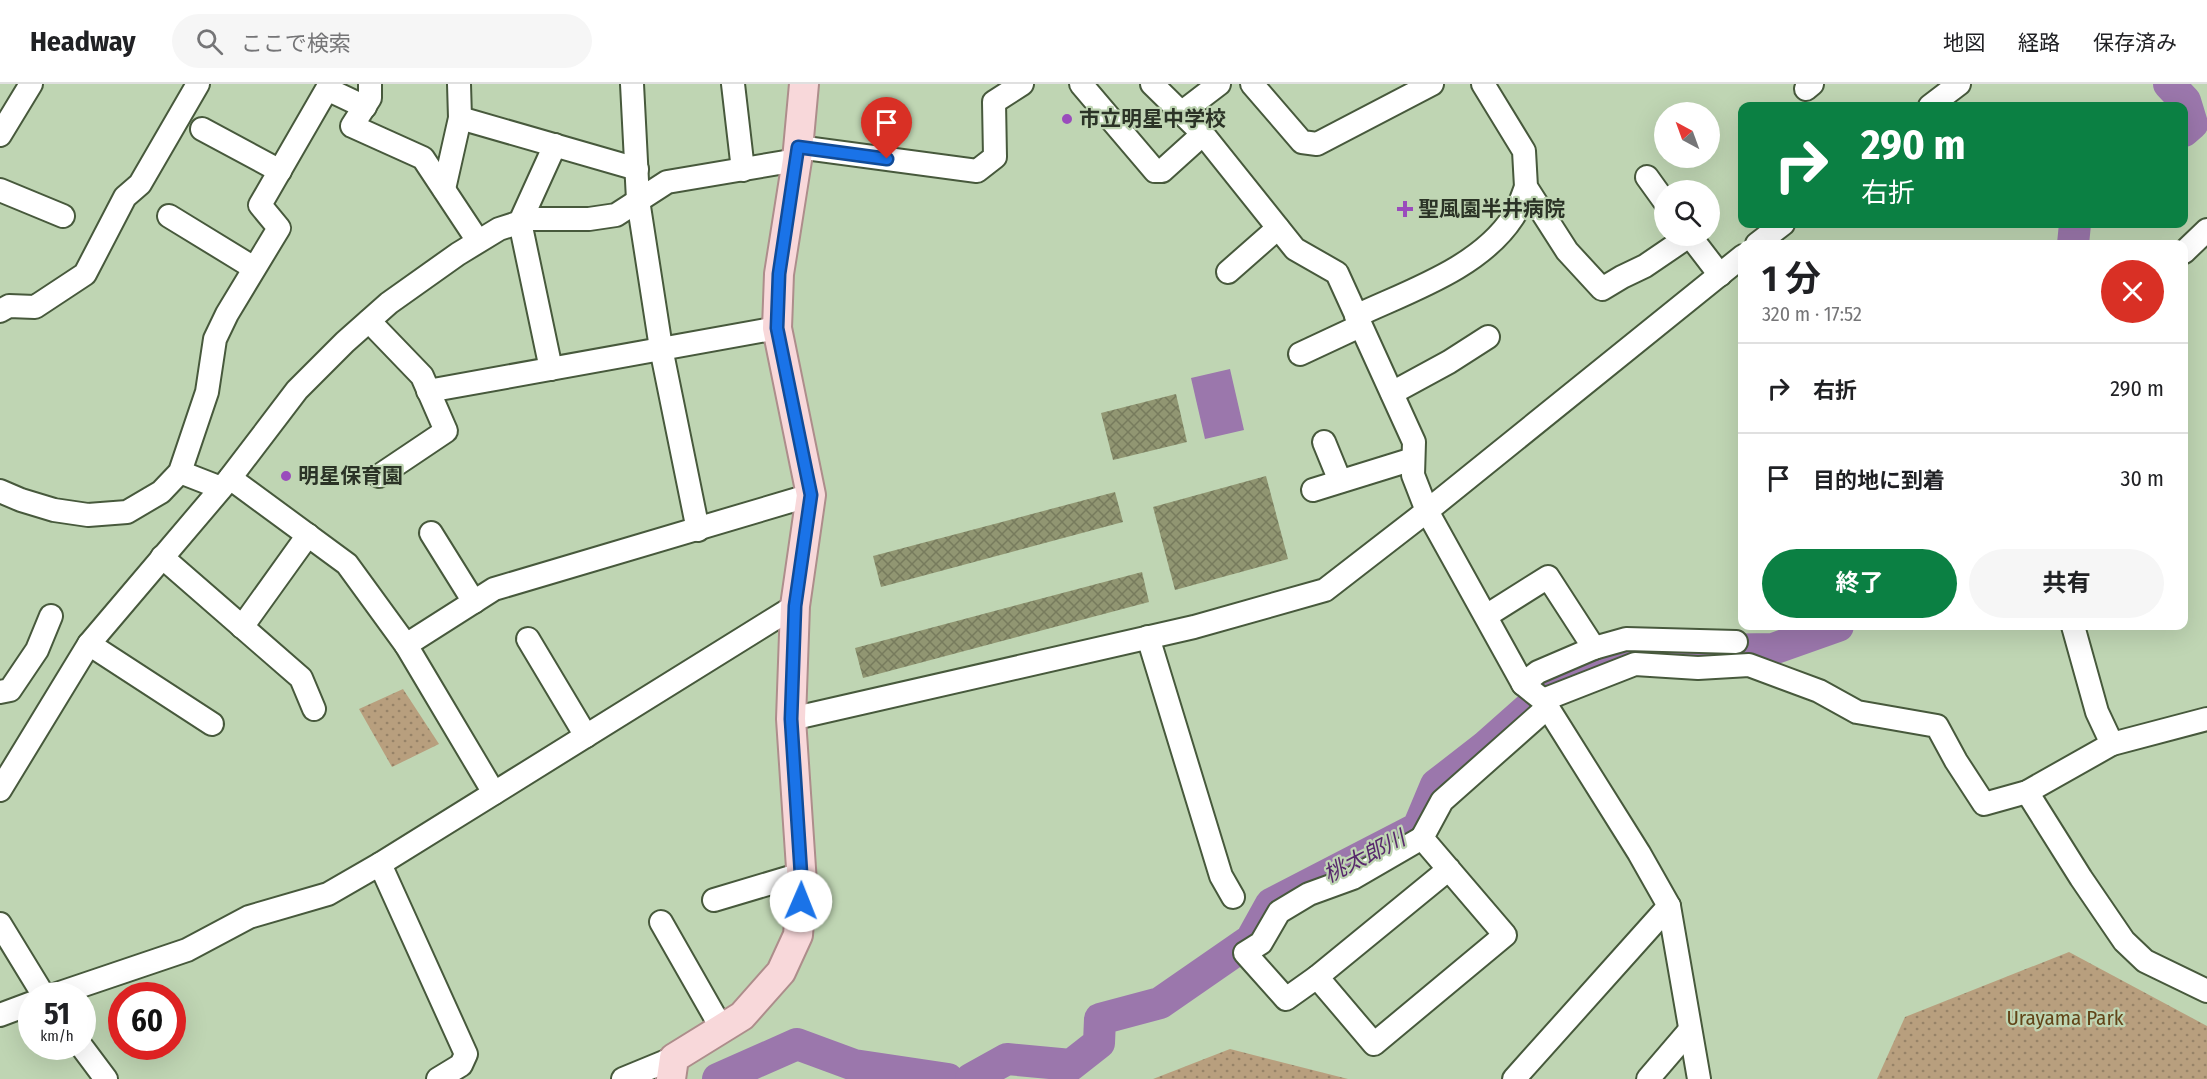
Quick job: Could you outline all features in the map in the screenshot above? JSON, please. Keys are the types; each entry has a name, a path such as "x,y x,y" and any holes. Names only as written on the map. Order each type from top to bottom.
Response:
{"main road":[{"path":"673,1068 722,1029 742,1017 780,972 798,935 801,874 791,719 795,606 811,495 777,328 779,274 797,153 804,84"}],"street":[{"path":"0,134 31,84"},
{"path":"0,311 9,306 35,307 85,274 125,197 140,184 198,84"},
{"path":"370,84 370,98 352,126 423,158 478,241"},
{"path":"444,189 460,118 459,84"},
{"path":"632,84 638,200 661,348 698,530"},
{"path":"733,84 743,170"},
{"path":"0,790 89,644 226,483 297,390 389,303 478,241 499,229 530,219 589,219 616,215 667,182 743,170 797,153 977,171 995,157 994,102 1022,84"},
{"path":"1081,84 1155,171 1162,171 1203,134"},
{"path":"1152,84 1203,134 1295,249 1336,273 1414,442 1413,475 1426,511 1523,684 1546,704 1669,906 1699,1079"},
{"path":"1181,113 1219,84"},
{"path":"1252,84 1302,142 1317,144 1432,84"},
{"path":"1300,354 1465,265 1502,231 1515,215 1526,187 1524,151 1483,84"},
{"path":"1935,102 1954,85"},
{"path":"0,490 21,500 54,510 88,515 127,512 161,492 180,472 207,392 215,339 227,314 279,228 260,205 327,89 364,106"},
{"path":"460,118 637,169"},
{"path":"202,129 280,171"},
{"path":"551,369 520,222 555,145"},
{"path":"1647,177 1654,187"},
{"path":"1526,187 1567,251 1602,289 1622,276 1645,266 1675,246"},
{"path":"0,190 63,216"},
{"path":"169,216 254,268"},
{"path":"1228,272 1278,228"},
{"path":"1762,240 1778,228"},
{"path":"2188,248 2207,230"},
{"path":"1698,246 1720,275"},
{"path":"791,719 1194,627 1325,590 1738,260"},
{"path":"369,321 422,376 446,431 379,476"},
{"path":"428,391 777,328"},
{"path":"1392,393 1449,362 1488,337"},
{"path":"1324,442 1340,482"},
{"path":"1313,490 1413,459"},
{"path":"180,472 226,483 308,535 347,564 406,645 494,793"},
{"path":"406,645 494,589 811,495"},
{"path":"431,533 474,602"},
{"path":"242,627 308,535"},
{"path":"162,557 301,678 314,709"},
{"path":"1486,616 1548,577 1594,648"},
{"path":"92,982 187,950 249,917 328,894 795,606"},
{"path":"0,692 10,690 37,650 51,616"},
{"path":"2074,630 2097,712 2112,744"},
{"path":"1148,637 1221,876 1233,897"},
{"path":"528,639 586,736"},
{"path":"1523,684 1538,672 1594,648 1626,639 1736,642"},
{"path":"89,644 212,724"},
{"path":"1449,869 1317,977 1286,999 1245,953 1261,943 1280,912 1309,894 1353,878 1422,838 1442,801 1546,704 1635,664 1698,668 1749,665 1819,691 1857,712 1937,726 1984,804 2027,792 2112,744 2207,719"},
{"path":"2027,792 2124,941 2145,961 2207,991"},
{"path":"1317,977 1374,1044 1505,935 1422,838"},
{"path":"380,864 466,1054 461,1065 438,1079"},
{"path":"714,900 801,874"},
{"path":"1514,1079 1669,906"},
{"path":"661,922 722,1029"},
{"path":"0,924 35,982"},
{"path":"0,1015 18,1008"},
{"path":"1648,1079 1690,1030"},
{"path":"92,1060 106,1079"},
{"path":"623,1079 673,1068"}],"green space":[{"path":"403,689 439,744 392,767 359,709"},
{"name":"Urayama Park","path":"2069,952 2207,1026 2207,1079 1877,1079 1905,1017"},
{"path":"1230,1049 1348,1079 1153,1079"}],"shaded area":[{"path":"1230,369 1244,430 1205,439 1191,378"}],"building":[{"path":"1176,394 1187,442 1113,460 1101,413"},
{"path":"1266,476 1288,559 1175,590 1153,507"},
{"path":"1115,492 1123,522 881,587 873,556"},
{"path":"1142,572 1149,602 863,678 855,648"}],"waterway":[{"name":"桃太郎川","path":"2169,84 2185,102"},
{"name":"桃太郎川","path":"2188,111 2192,124 2188,128"},
{"name":"桃太郎川","path":"2073,240 2075,228"},
{"name":"桃太郎川","path":"971,1079 1007,1059 1071,1065 1099,1043 1100,1019 1160,1003 1251,940 1271,904 1418,828 1436,785 1485,747 1547,692 1636,651 1773,649 1827,630"},
{"name":"桃太郎川","path":"718,1079 797,1044 854,1065 948,1079"}],"place":[{"name":"市立明星中学校","path":"1067,119"},
{"name":"聖風園半井病院","path":"1405,209"},
{"name":"明星保育園","path":"286,476"}],"route":[{"path":"801,901 802,883 791,719 795,606 811,495 777,328 779,274 798,147 887,159"}]}
